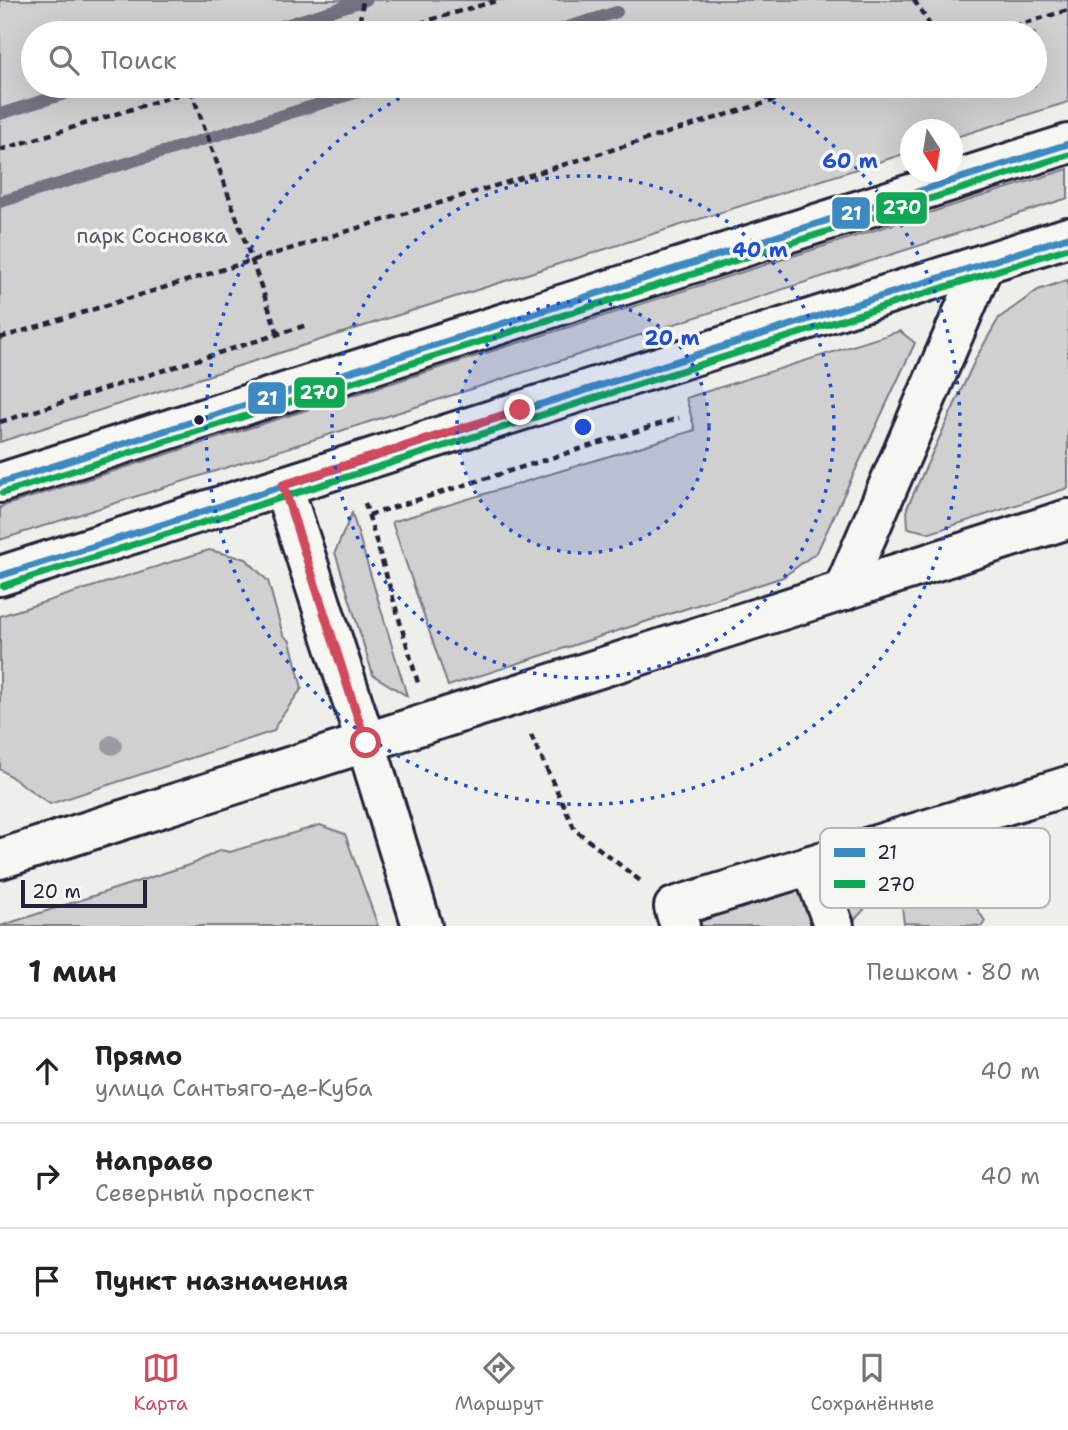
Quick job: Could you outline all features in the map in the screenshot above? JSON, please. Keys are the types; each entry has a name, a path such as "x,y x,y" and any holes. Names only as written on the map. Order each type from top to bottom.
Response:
{"main road":[{"path":"0,482 1068,144"},
{"path":"0,576 1068,237"},
{"path":"843,591 984,264"},
{"path":"283,485 422,926"},
{"path":"0,859 1068,519"},
{"path":"931,828 1068,786"},
{"path":"677,917 820,862"},
{"path":"811,865 820,889"},
{"path":"827,908 834,926"}],"path":[{"path":"360,21 363,0"},
{"path":"426,21 499,0"},
{"path":"914,0 927,21"},
{"path":"1030,21 1068,9"},
{"path":"0,149 165,98"},
{"path":"194,98 278,334"},
{"path":"0,338 781,98"},
{"path":"0,422 307,325"},
{"path":"369,514 679,418"},
{"path":"365,502 430,723"},
{"path":"531,735 575,830 677,917"}],"green space":[{"name":"парк Сосновка","path":"0,0 1068,0 1068,102 963,135 963,119 900,119 900,155 0,442"},
{"path":"1068,169 1068,198 0,540 0,507"},
{"path":"1068,280 1068,488 930,533 908,528 907,508 976,358 999,318 1038,290"},
{"path":"900,331 915,343 817,552 783,577 448,686 392,522 695,430 686,398"},
{"path":"352,513 407,696 373,675 335,552"},
{"path":"209,550 246,559 268,581 283,635 290,641 302,688 274,731 50,804 0,769 0,616"},
{"path":"320,825 345,834 378,926 0,926 195,863 220,850 230,852"},
{"path":"820,873 820,908 865,908 849,926 699,926 700,922"},
{"path":"902,908 976,908 985,921 982,926 904,923"}],"waterway":[{"path":"298,21 366,0"},
{"path":"587,21 617,12"},
{"path":"0,114 51,98"},
{"path":"0,202 339,98"}],"transit line":[{"name":"21","path":"0,483 1068,144"},
{"name":"270","path":"3,493 1068,155"},
{"name":"21","path":"0,576 1068,237"},
{"name":"270","path":"3,586 1068,248"}],"route":[{"path":"366,743 283,485 520,410"}]}
